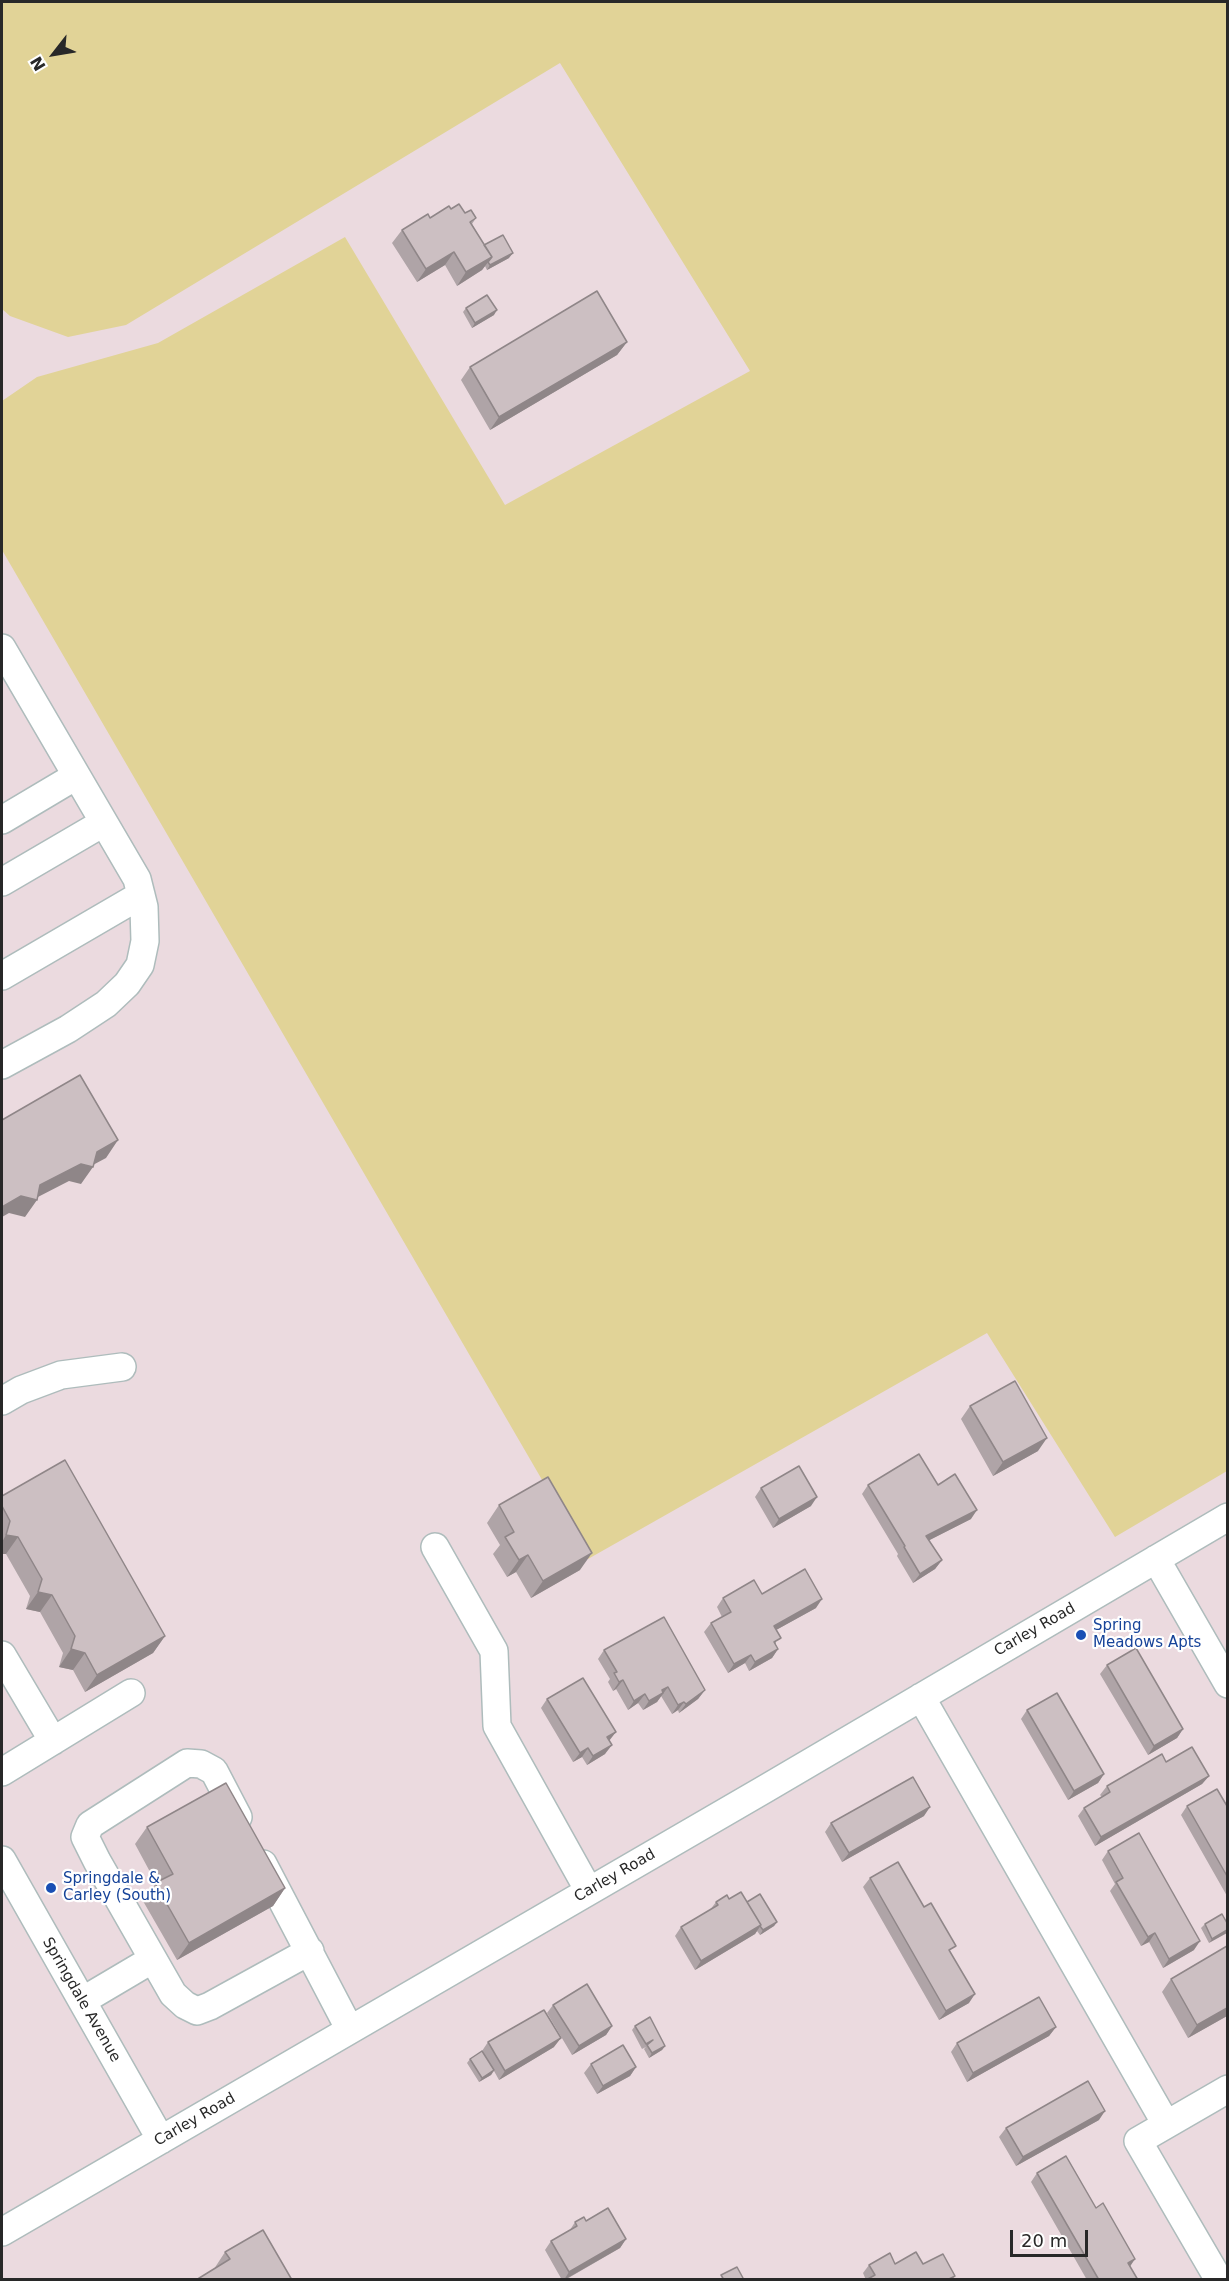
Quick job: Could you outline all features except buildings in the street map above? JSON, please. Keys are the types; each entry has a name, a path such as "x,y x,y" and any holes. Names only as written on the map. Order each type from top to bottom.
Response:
{"street":[{"path":"2,648 137,879 144,907 145,941 140,965 127,984 106,1004 68,1029 2,1065"},
{"path":"2,820 76,776"},
{"path":"2,882 103,823"},
{"path":"2,976 141,895"},
{"path":"2,1401 21,1390 61,1375 122,1367"},
{"name":"Carley Road","path":"2,2232 1227,1517"},
{"path":"435,1547 494,1651 497,1726 589,1891"},
{"path":"1156,1559 1227,1684"},
{"path":"2,1655 53,1741"},
{"path":"2,1772 131,1693"},
{"path":"921,1697 1166,2124"},
{"path":"310,1952 210,2006 197,2011 185,2005 173,1994 97,1861 85,1837 90,1825 187,1763 201,1764 214,1771 310,1952 350,2030"},
{"name":"Springdale Avenue","path":"2,1860 161,2140"},
{"path":"82,2001 153,1959"},
{"path":"1219,2280 1138,2141 1227,2089"}],"shaded area":[{"path":"2,2 1227,2 1227,1471 1115,1537 987,1333 588,1559 2,550 2,401 37,377 158,343 345,237 505,505 750,371 560,63 126,325 68,337 10,316 2,309"}],"place":[{"name":"Spring Meadows Apts","path":"1081,1635"},
{"name":"Springdale & Carley (South)","path":"51,1888"}]}
